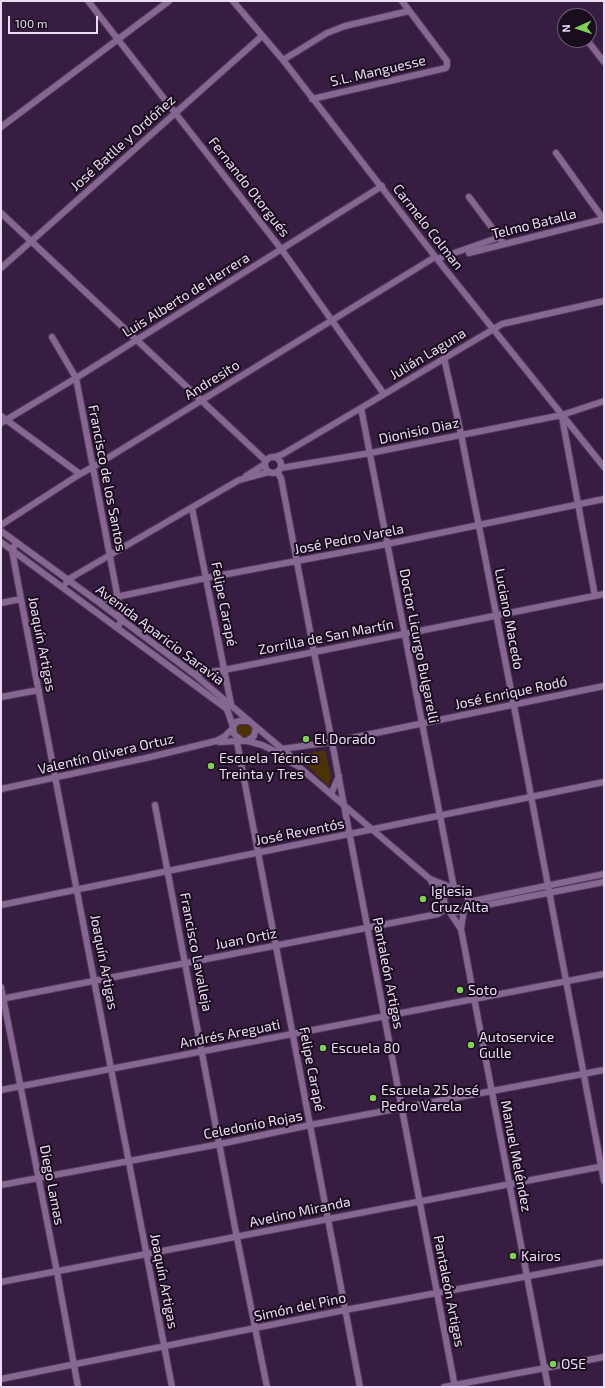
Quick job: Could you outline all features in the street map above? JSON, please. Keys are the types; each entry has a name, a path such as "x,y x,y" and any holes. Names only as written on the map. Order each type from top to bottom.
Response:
{"street":[{"name":"Fernando Otorgués","path":"88,1 282,250 384,394"},
{"path":"1,127 169,1"},
{"name":"Carmelo Colman","path":"234,1 283,60 312,99 382,186 436,258 604,467"},
{"path":"283,60 327,33 345,26 409,11 402,1"},
{"name":"S.L. Manguesse","path":"312,99 446,68 447,61 409,11"},
{"name":"José Batlle y Ordóñez","path":"1,268 262,36"},
{"path":"593,48 604,62"},
{"path":"556,153 604,220"},
{"name":"Luis Alberto de Herrera","path":"3,420 76,378 382,186"},
{"path":"469,196 504,243"},
{"path":"1,213 201,400 265,463 265,467 269,472"},
{"name":"Telmo Batalla","path":"469,253 504,243 604,220"},
{"name":"Andresito","path":"1,525 80,474 436,258 500,238"},
{"name":"Julián Laguna","path":"275,457 361,408 492,328 502,324 604,300"},
{"name":"Francisco de los Santos","path":"52,337 76,378 122,620"},
{"name":"Luciano Macedo","path":"444,358 461,434 514,706 547,886 603,1166 604,1181"},
{"name":"Dionisio Diaz","path":"279,470 562,415 604,401"},
{"name":"Doctor Licurgo Bulgarelli","path":"361,408 453,888"},
{"path":"562,415 595,596"},
{"path":"3,420 80,474"},
{"path":"62,587 67,580 110,557 239,480 265,463 270,457 275,457 280,460 281,463 279,470 239,480"},
{"name":"Pantaleón Artigas","path":"279,470 455,1386"},
{"name":"José Pedro Varela","path":"98,602 206,578 387,544 604,499"},
{"name":"Felipe Carapé","path":"192,508 231,704"},
{"name":"Avenida Aparicio Saravia","path":"1,532 194,674 294,759 298,766"},
{"name":"Avenida Aparicio Saravia","path":"1,542 227,710 233,728"},
{"path":"12,550 16,543"},
{"name":"Joaquín Artigas","path":"12,550 172,1387"},
{"name":"Zorrilla de San Martín","path":"194,674 224,670 604,594"},
{"path":"1,603 21,599"},
{"path":"117,628 122,620"},
{"name":"José Enrique Rodó","path":"282,750 332,742 514,706 604,686"},
{"path":"1,697 39,690"},
{"path":"248,721 236,722 233,728 234,734 242,741 254,736 256,728"},
{"name":"Valentín Olivera Ortuz","path":"1,789 146,758 216,741 225,736 233,728"},
{"name":"Valentín Olivera Ortuz","path":"216,741 242,741"},
{"name":"Felipe Carapé","path":"242,741 238,753 240,756 360,1387"},
{"name":"Avenida Aparicio Saravia","path":"242,741 262,745 277,752 298,766 430,879 453,888"},
{"path":"331,794 339,776"},
{"name":"José Reventós","path":"1,905 604,782"},
{"name":"Francisco Lavalleja","path":"155,804 203,1051 237,1238 267,1387"},
{"path":"468,900 472,901 604,874"},
{"name":"Avenida Aparicio Saravia","path":"430,879 447,908"},
{"path":"465,908 468,900 465,892 460,889 453,888 445,894 447,908 456,912 465,908 604,882"},
{"name":"Juan Ortiz","path":"2,999 438,914 447,908"},
{"name":"Manuel Meléndez","path":"447,908 461,929"},
{"name":"Manuel Meléndez","path":"465,908 461,929 548,1387"},
{"name":"Andrés Areguati","path":"1,1090 604,974"},
{"name":"Diego Lamas","path":"1,987 2,999 57,1272 78,1387"},
{"name":"Celedonio Rojas","path":"1,1185 604,1070"},
{"name":"Avelino Miranda","path":"1,1282 237,1238 328,1218 603,1166"},
{"name":"Simón del Pino","path":"1,1379 345,1310 604,1262"},
{"path":"444,1387 604,1357"}],"shaded area":[{"path":"240,723 252,728 254,731 250,737 240,737 237,734 236,728"},
{"path":"325,750 331,778 328,786 298,756"}],"place":[{"name":"El Dorado","path":"306,739"},
{"name":"Escuela Técnica Treinta y Tres","path":"211,766"},
{"name":"Iglesia Cruz Alta","path":"423,899"},
{"name":"Soto","path":"460,990"},
{"name":"Autoservice Gulle","path":"471,1045"},
{"name":"Escuela 80","path":"323,1048"},
{"name":"Escuela 25 José Pedro Varela","path":"373,1098"},
{"name":"Kairos","path":"513,1256"},
{"name":"OSE","path":"553,1364"}]}
